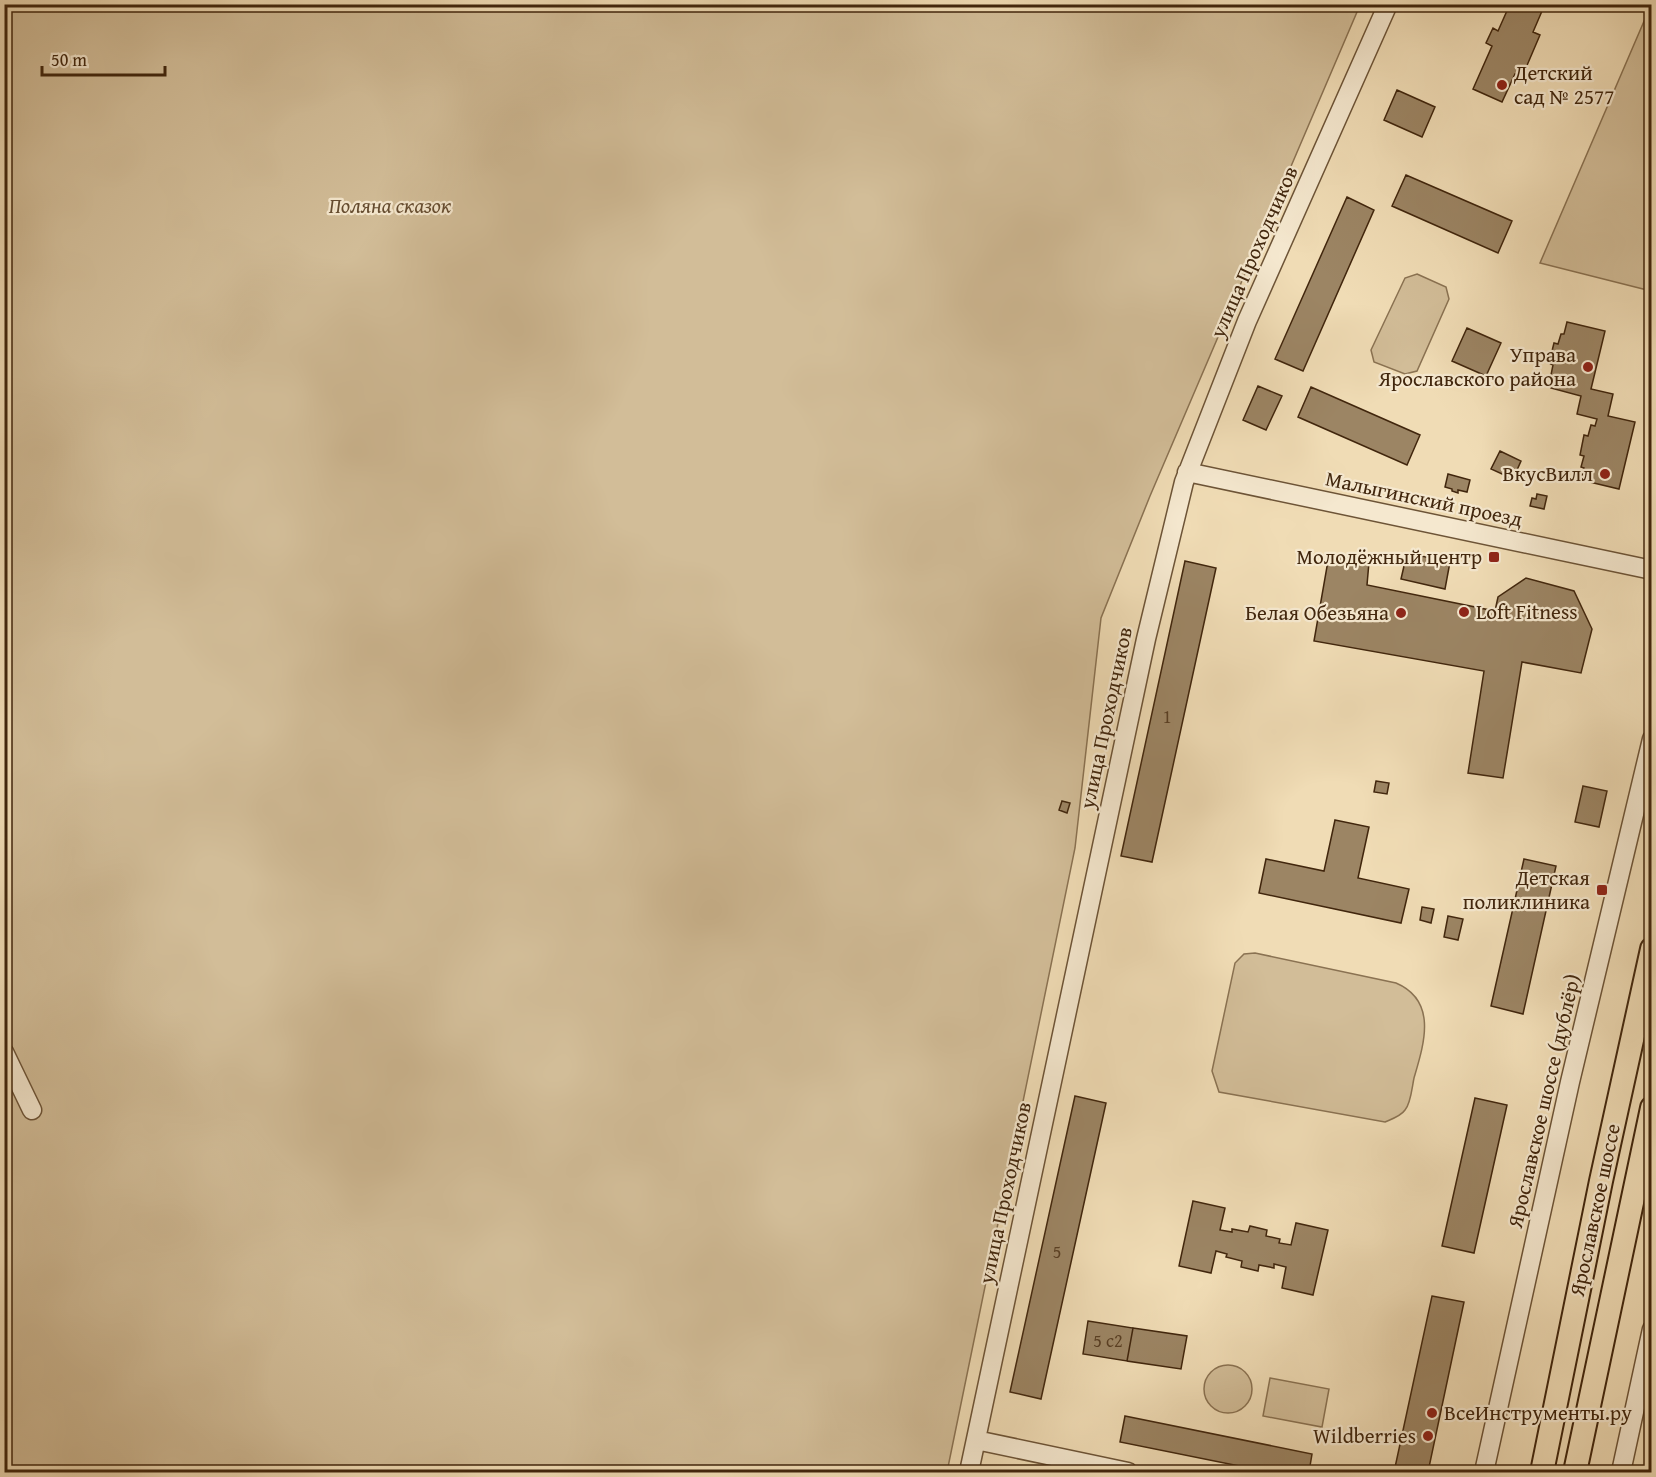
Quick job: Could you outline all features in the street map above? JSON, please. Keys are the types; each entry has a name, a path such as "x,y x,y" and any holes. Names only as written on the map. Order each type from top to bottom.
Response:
{"main road":[{"name":"Ярославское шоссе","path":"1542,1473 1601,1181 1652,949"},
{"name":"Ярославское шоссе","path":"1575,1473 1652,1108"}],"street":[{"name":"улица Проходчиков","path":"969,1473 1146,639 1187,472 1248,321 1388,4"},
{"name":"Малыгинский проезд","path":"1187,472 1652,570"},
{"name":"Ярославское шоссе (дублёр)","path":"1484,1473 1570,1082 1652,740"},
{"path":"4,1052 32,1110"},
{"path":"1621,1473 1652,1329"},
{"path":"976,1440 1128,1473"}],"green space":[{"name":"Поляна сказок","path":"5,5 1360,5 1150,496 1101,618 1075,848 947,1472 5,1472"},
{"path":"1652,5 1651,291 1540,263"},
{"path":"1417,274 1446,287 1449,299 1417,371 1405,374 1374,362 1371,350 1405,278"},
{"path":"1255,953 1396,983 1409,991 1418,1001 1423,1012 1424,1038 1410,1099 1403,1112 1385,1122 1219,1092 1212,1071 1235,963 1244,954"},
{"path":"1228,1365 1245,1372 1252,1389 1245,1406 1228,1413 1211,1406 1204,1389 1211,1372"},
{"path":"1270,1378 1329,1389 1322,1427 1263,1416"}],"building":[{"path":"1510,4 1545,4 1533,32 1540,35 1522,77 1515,74 1502,102 1473,89 1492,46 1486,43 1493,28 1498,31"},
{"path":"1397,90 1435,107 1422,137 1384,120"},
{"path":"1406,175 1512,221 1498,253 1392,206"},
{"path":"1347,197 1374,210 1303,371 1275,359"},
{"path":"1567,322 1605,331 1591,389 1613,394 1608,416 1635,422 1619,489 1581,480 1584,456 1580,455 1584,435 1588,436 1591,425 1595,426 1597,419 1577,414 1581,396 1551,388 1554,376 1551,375 1553,365 1549,363 1554,343 1558,344"},
{"path":"1467,328 1501,343 1486,376 1452,361"},
{"path":"1258,386 1282,396 1266,430 1243,420"},
{"path":"1311,387 1420,435 1407,465 1298,417"},
{"path":"1500,451 1521,461 1513,479 1491,469"},
{"path":"1448,474 1470,480 1467,492 1458,490 1458,493 1445,487"},
{"path":"1537,494 1547,496 1544,509 1530,506 1532,498 1536,499"},
{"path":"1407,553 1450,562 1445,589 1401,579"},
{"path":"1329,555 1369,562 1367,585 1495,611 1498,597 1526,578 1574,591 1592,629 1581,673 1522,662 1503,778 1468,773 1484,671 1314,641"},
{"path":"1185,561 1216,568 1152,862 1121,856"},
{"path":"1376,781 1389,783 1387,794 1374,792"},
{"path":"1583,786 1607,791 1599,827 1575,822"},
{"path":"1062,801 1070,803 1067,813 1059,810"},
{"path":"1335,820 1369,827 1358,878 1409,889 1401,923 1259,893 1266,859 1324,871"},
{"path":"1524,859 1556,866 1523,1014 1491,1006"},
{"path":"1422,907 1434,909 1431,923 1420,920"},
{"path":"1448,916 1463,919 1458,940 1444,937"},
{"path":"1075,1096 1106,1103 1041,1399 1010,1392"},
{"path":"1475,1098 1507,1105 1474,1253 1442,1246"},
{"path":"1193,1201 1225,1208 1220,1230 1232,1232 1232,1229 1248,1232 1250,1226 1267,1230 1266,1236 1280,1239 1279,1243 1291,1245 1296,1223 1328,1230 1313,1295 1282,1288 1286,1267 1274,1264 1274,1268 1259,1265 1258,1271 1241,1267 1242,1261 1226,1257 1227,1254 1216,1251 1211,1273 1179,1266"},
{"path":"1432,1296 1464,1302 1428,1472 1394,1472"},
{"path":"1088,1321 1133,1328 1127,1361 1083,1354"},
{"path":"1133,1328 1187,1336 1181,1369 1127,1361"},
{"path":"1125,1416 1312,1454 1309,1472 1269,1472 1120,1442"}],"place":[{"name":"Детский сад № 2577","path":"1502,85"},
{"name":"Управа Ярославского района","path":"1588,367"},
{"name":"ВкусВилл","path":"1605,474"},
{"name":"Молодёжный центр","path":"1494,557"},
{"name":"Loft Fitness","path":"1464,612"},
{"name":"Белая Обезьяна","path":"1401,613"},
{"name":"Детская поликлиника","path":"1602,890"},
{"name":"ВсеИнструменты.ру","path":"1432,1413"},
{"name":"Wildberries","path":"1428,1436"}]}
